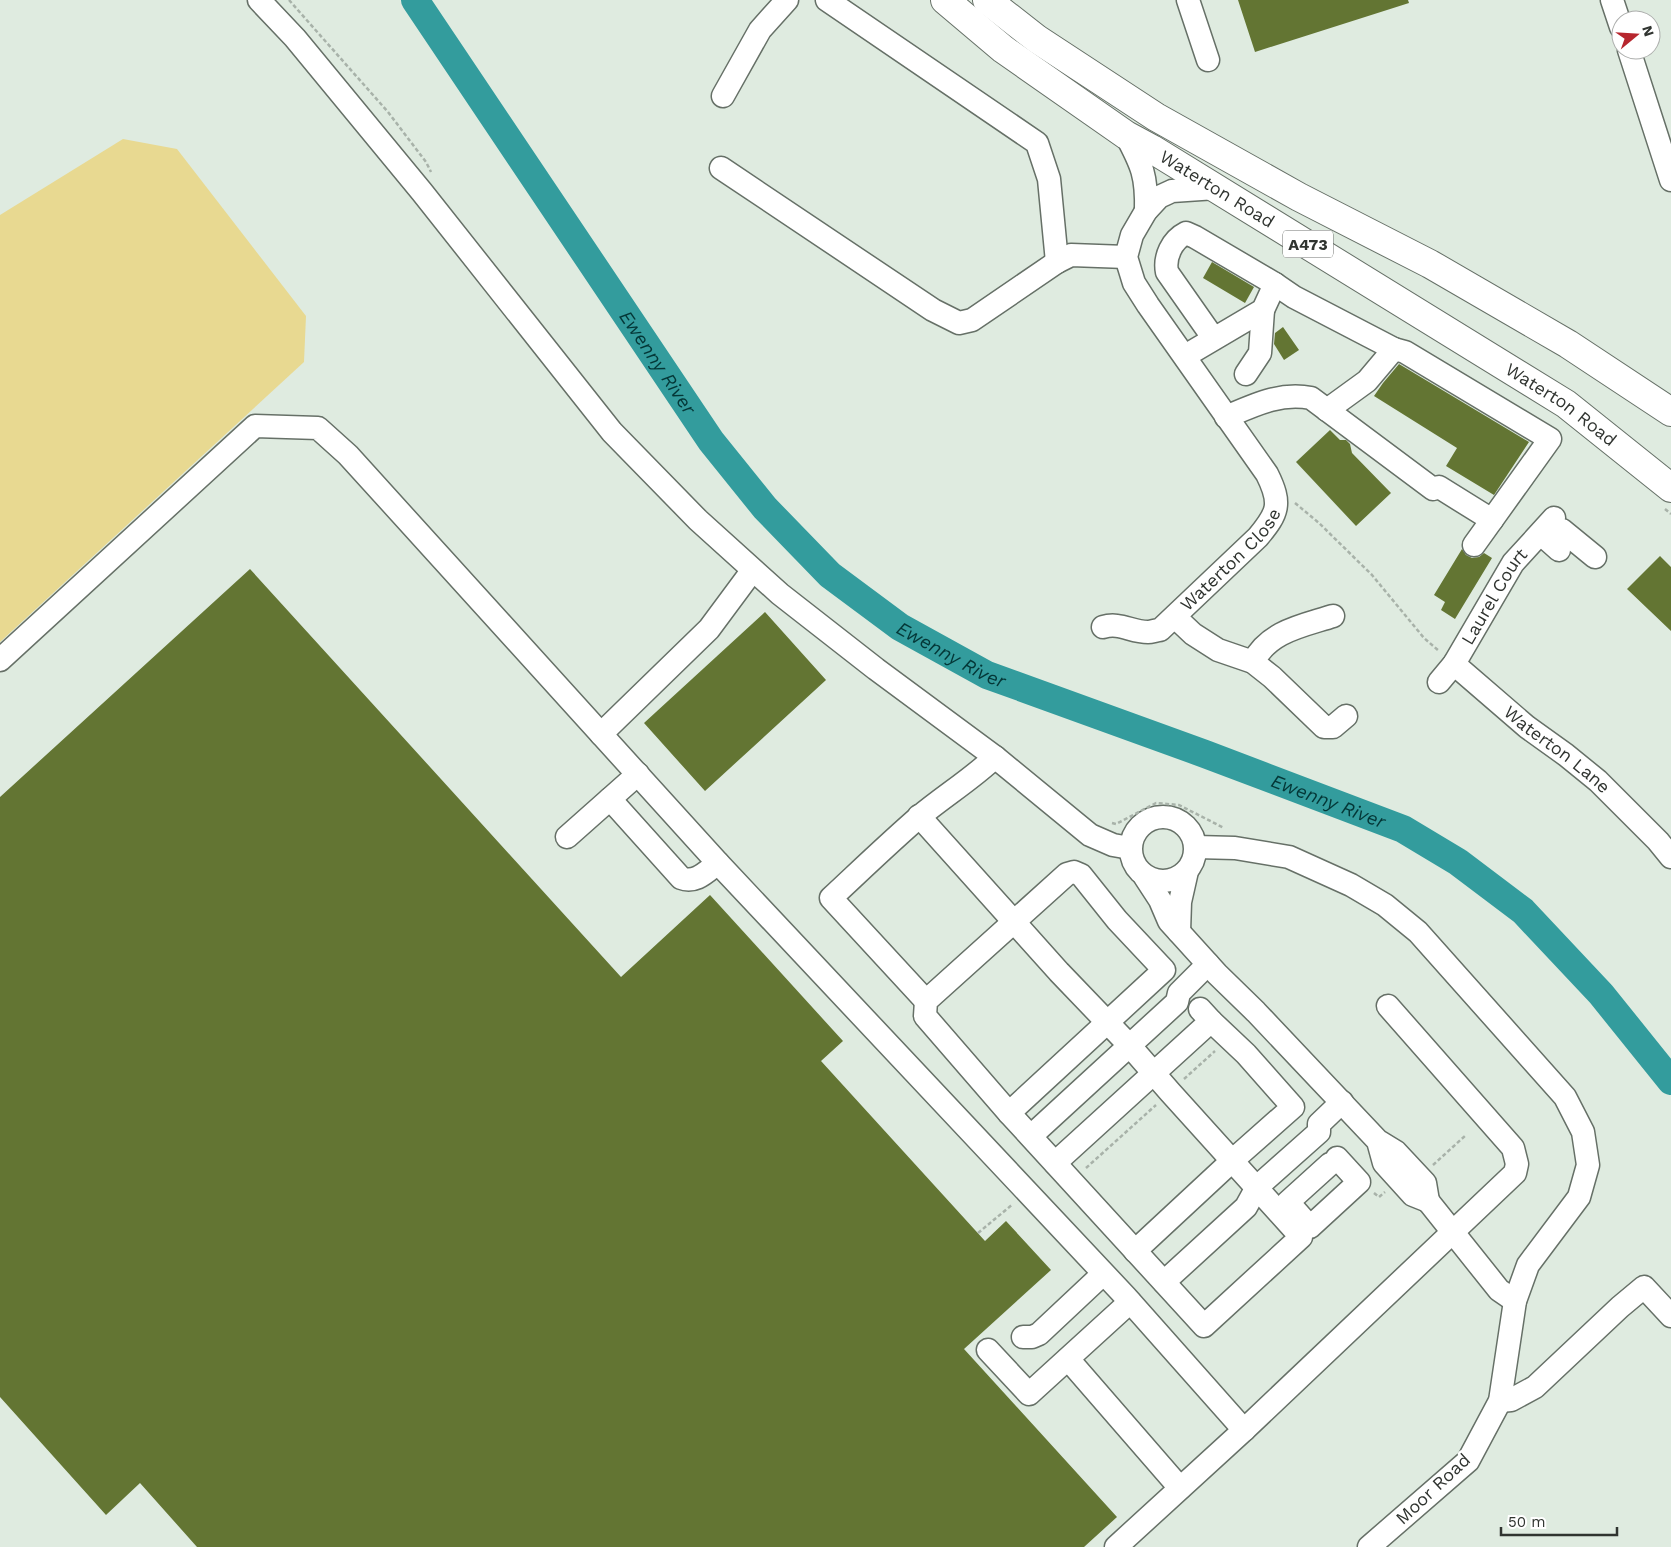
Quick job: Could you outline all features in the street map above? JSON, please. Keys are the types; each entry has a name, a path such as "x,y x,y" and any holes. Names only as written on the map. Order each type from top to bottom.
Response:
{"main road":[{"name":"Waterton Road","path":"944,0 1003,49 1126,135 1216,188 1566,404 1671,488"},
{"name":"Waterton Road","path":"987,0 1037,39 1156,117 1299,197 1438,268 1568,344 1671,412"}],"street":[{"path":"259,0 295,38 422,192 612,432 698,520 752,571 780,594 876,669 995,757 1090,835 1112,845 1130,848"},
{"path":"723,96 760,30 786,0"},
{"path":"827,0 1038,143 1049,179 1057,262"},
{"path":"1188,0 1208,60"},
{"path":"1632,60 1671,180"},
{"path":"1126,135 1143,170 1146,188 1146,211"},
{"path":"721,168 933,310 960,323 972,320 1071,254 1126,257"},
{"path":"1216,188 1172,191 1159,197 1146,211 1132,235 1126,257 1134,283 1268,474 1276,490 1277,500"},
{"path":"1214,338 1167,272 1166,257 1178,237 1186,233 1294,297 1394,349 1405,352 1550,439 1474,545"},
{"path":"1246,374 1260,353 1262,310 1275,284"},
{"path":"1184,356 1262,310"},
{"path":"1327,410 1367,381 1394,349"},
{"path":"1226,416 1272,399 1298,395 1311,398 1433,489 1440,488 1492,520"},
{"path":"0,660 255,426 318,428 355,462 718,863 1130,1302 1244,1430"},
{"name":"Waterton Close","path":"1277,500 1270,523 1258,537 1168,623 1193,634 1218,650 1254,662 1324,727 1333,728 1346,716"},
{"path":"1547,526 1562,530 1595,557"},
{"name":"Laurel Court","path":"1454,664 1514,563 1547,526 1559,550"},
{"path":"601,734 709,630 752,571"},
{"path":"1254,662 1258,654 1274,637 1333,616"},
{"path":"1102,627 1113,624 1127,629 1148,632 1168,623"},
{"path":"1439,682 1454,664"},
{"name":"Waterton Lane","path":"1454,664 1527,727 1598,781 1658,841 1671,857"},
{"path":"926,1001 831,898 919,816 982,770 995,757"},
{"path":"566,837 638,774"},
{"path":"610,799 681,878 693,881 718,863"},
{"path":"919,816 1014,921 1106,1022 1258,1187 1301,1237 1204,1326 1009,1113 925,1016 926,1001 1014,921 1067,874 1074,872 1081,875 1117,920 1164,970 1106,1022 1009,1113"},
{"path":"1179,932 1180,902 1187,872 1192,864 1196,847 1189,829 1181,822 1162,816 1144,822 1132,838 1130,848 1132,859 1137,869 1146,877 1170,921 1179,932 1213,969 1378,1141 1396,1152 1424,1183 1428,1201 1453,1233 1499,1290 1516,1301"},
{"name":"Moor Road","path":"1196,847 1235,848 1289,857 1351,885 1385,905 1418,932 1565,1097 1583,1132 1588,1165 1579,1197 1528,1265 1516,1301 1500,1401 1468,1461 1369,1547"},
{"path":"1146,877 1156,881 1167,882 1187,872"},
{"path":"1031,1136 1178,1002 1179,993 1213,969"},
{"path":"1116,1547 1244,1430 1515,1174 1518,1164 1513,1148 1388,1006"},
{"path":"1055,1163 1154,1073 1206,1015 1293,1107 1135,1251"},
{"path":"1164,1282 1246,1206 1258,1187 1314,1136 1327,1133 1346,1107"},
{"path":"1314,1136 1334,1161"},
{"path":"1024,1337 1032,1337 1039,1334 1104,1274"},
{"path":"1500,1401 1511,1400 1535,1387 1644,1287 1671,1316"},
{"path":"988,1350 1029,1394 1130,1302"},
{"path":"1068,1358 1180,1488"}],"path":[{"path":"289,0 388,112 426,162 435,178"},
{"path":"1277,500 1292,502 1300,506 1372,576 1424,638 1454,664"},
{"path":"1106,823 1116,824 1156,803 1179,805 1230,831"}],"shaded area":[{"path":"123,139 177,149 306,316 304,362 0,642 0,215"}],"building":[{"path":"1238,0 1408,0 1409,3 1255,52"},
{"path":"1212,262 1254,287 1245,303 1203,278"},
{"path":"1283,327 1299,350 1284,360 1274,344 1275,333"},
{"path":"1399,364 1529,442 1494,495 1446,466 1457,448 1374,396"},
{"path":"1330,430 1340,440 1346,440 1350,444 1352,453 1391,493 1356,526 1296,462"},
{"path":"1462,549 1466,555 1472,558 1479,557 1484,553 1492,558 1455,619 1441,610 1445,602 1434,595"},
{"path":"1660,556 1671,567 1671,631 1627,589"},
{"path":"250,569 621,977 710,895 843,1041 821,1061 985,1241 1006,1221 1051,1270 964,1349 1117,1517 1084,1547 197,1547 140,1483 106,1515 0,1397 0,797"},
{"path":"765,612 826,680 705,791 644,723"}],"waterway":[{"name":"Ewenny River","path":"415,0 711,441 765,508 830,575 900,627 987,675 1205,754 1403,829 1458,862 1523,911 1601,994 1671,1081"}]}
